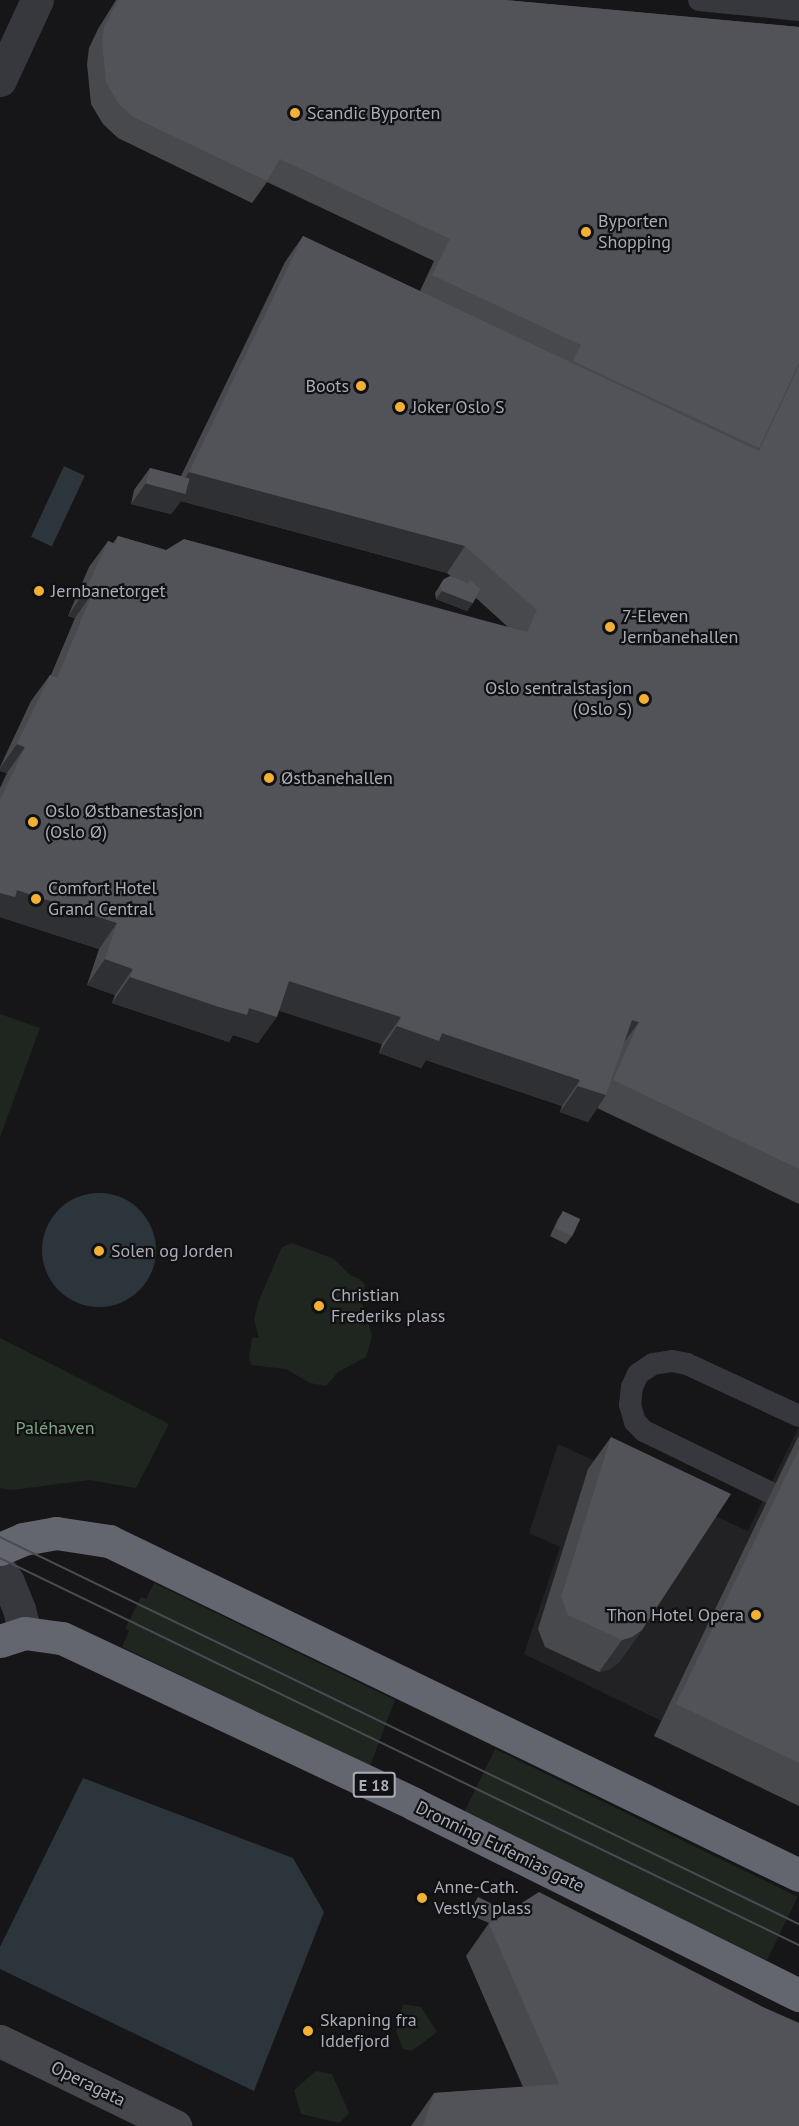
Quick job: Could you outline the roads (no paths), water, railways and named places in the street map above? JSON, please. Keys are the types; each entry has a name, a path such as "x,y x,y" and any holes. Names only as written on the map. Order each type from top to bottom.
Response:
{"highway":[{"path":"0,1549 23,1539 56,1533 109,1541 799,1875"},
{"name":"Dronning Eufemias gate","path":"12,1637 62,1638 127,1667 414,1804 799,1995"}],"main road":[{"name":"Operagata","path":"0,2041 175,2126"}],"street":[{"path":"0,80 37,0"},
{"path":"0,1570 8,1582 19,1609 12,1637"}],"lane":[{"path":"699,0 799,10"},
{"path":"771,1493 644,1431 635,1422 630,1405 632,1387 639,1374 653,1364 672,1361 687,1364 799,1416"}],"tram line":[{"path":"0,1537 799,1924"},
{"path":"0,1558 799,1945"}],"place":[{"name":"Scandic Byporten","path":"295,113"},
{"name":"Byporten Shopping","path":"586,232"},
{"name":"Boots","path":"361,386"},
{"name":"Joker Oslo S","path":"400,407"},
{"name":"Jernbanetorget","path":"39,591"},
{"name":"7-Eleven Jernbanehallen","path":"610,627"},
{"name":"Oslo sentralstasjon (Oslo S)","path":"644,699"},
{"name":"Østbanehallen","path":"269,778"},
{"name":"Oslo Østbanestasjon (Oslo Ø)","path":"33,822"},
{"name":"Comfort Hotel Grand Central","path":"36,899"},
{"name":"Solen og Jorden","path":"99,1251"},
{"name":"Christian Frederiks plass","path":"319,1306"},
{"name":"Thon Hotel Opera","path":"756,1615"},
{"name":"Anne-Cath. Vestlys plass","path":"422,1898"},
{"name":"Skapning fra Iddefjord","path":"308,2031"}],"park label":[{"name":"Paléhaven","path":"55,1428"}]}
